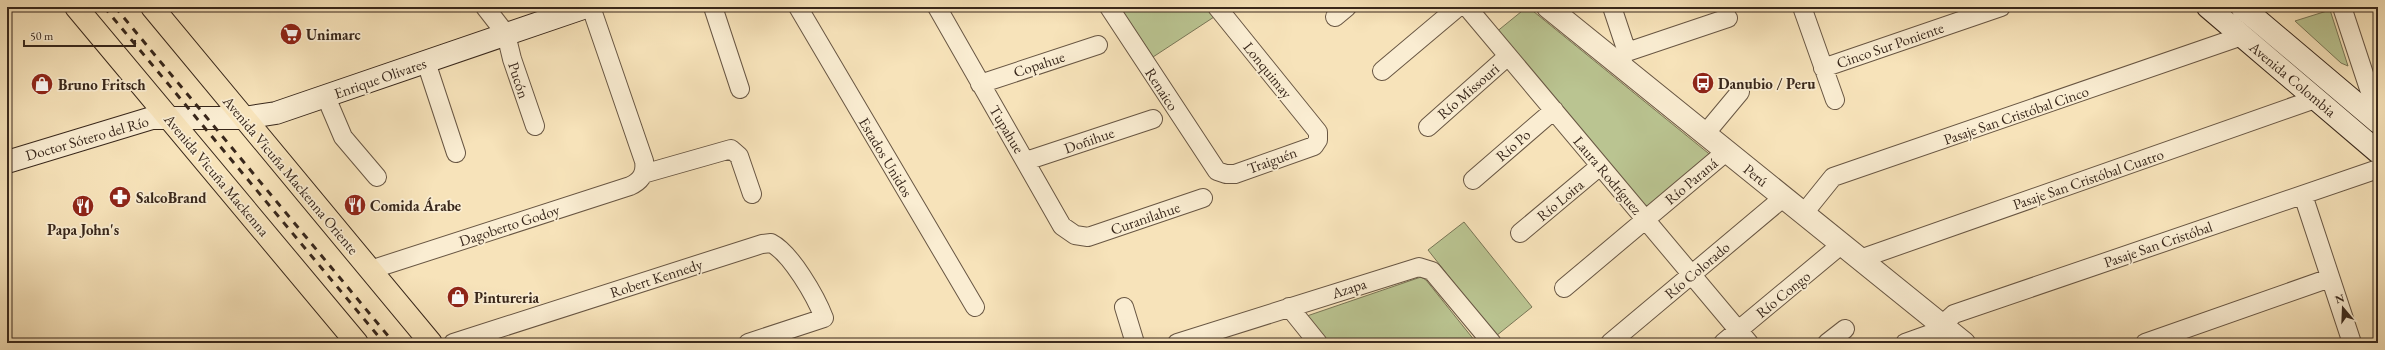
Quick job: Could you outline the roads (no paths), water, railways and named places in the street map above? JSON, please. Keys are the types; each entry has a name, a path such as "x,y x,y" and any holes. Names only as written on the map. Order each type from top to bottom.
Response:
{"main road":[{"name":"Avenida Vicuña Mackenna","path":"76,7 357,343"},
{"name":"Avenida Vicuña Mackenna Oriente","path":"152,7 431,343"},
{"name":"Enrique Olivares","path":"168,117 244,118 276,113 586,7"},
{"name":"Perú","path":"1548,7 1623,57 1705,134 1964,343"},
{"name":"Avenida Colombia","path":"2208,7 2378,152"},
{"name":"Avenida Colombia","path":"2242,7 2369,97 2378,122"},
{"name":"Doctor Sótero del Río","path":"7,162 140,121 168,117"}],"street":[{"path":"485,7 506,34"},
{"path":"591,7 644,161 644,174"},
{"path":"713,7 740,89"},
{"name":"Estados Unidos","path":"798,7 975,307"},
{"name":"Tupahue","path":"937,7 1062,226 1075,235 1088,237"},
{"name":"Renaico","path":"1109,7 1217,171"},
{"name":"Lonquimay","path":"1217,7 1318,132"},
{"path":"1382,71 1458,7"},
{"name":"Laura Rodríguez","path":"1467,7 1744,337"},
{"path":"1612,7 1623,57 1728,18"},
{"path":"1802,7 1834,100"},
{"name":"Cinco Sur Poniente","path":"1823,68 2001,7"},
{"path":"2342,7 2369,97"},
{"name":"Pucón","path":"506,34 512,58 535,126"},
{"name":"Pasaje San Cristóbal Cinco","path":"1804,213 1833,178 2242,36"},
{"name":"Copahue","path":"980,84 1098,45"},
{"name":"Río Missouri","path":"1428,126 1508,56"},
{"path":"426,62 456,153"},
{"path":"1705,134 1740,92"},
{"path":"326,97 343,137 377,177"},
{"name":"Pasaje San Cristóbal Cuatro","path":"1860,259 2316,99"},
{"name":"Río Po","path":"1473,180 1554,110"},
{"name":"Doñihue","path":"1026,162 1153,119"},
{"name":"Traiguén","path":"1217,171 1226,174 1235,174 1314,146 1318,140 1318,132"},
{"name":"Dagoberto Godoy","path":"370,270 630,186 636,183 644,174 731,149 739,156 752,194"},
{"name":"Río Paraná","path":"1564,288 1726,151"},
{"name":"Río Loira","path":"1520,233 1600,166"},
{"name":"Pasaje San Cristóbal","path":"1905,343 1933,333 1954,314 2378,169"},
{"path":"2303,194 2352,343"},
{"name":"Curanilahue","path":"1088,237 1203,198"},
{"name":"Río Colorado","path":"1610,343 1784,198"},
{"name":"Robert Kennedy","path":"453,343 766,243 771,243 779,249 809,285 824,318 748,343"},
{"name":"Río Congo","path":"1723,343 1744,337 1842,244"},
{"name":"Azapa","path":"1177,343 1415,268 1424,267 1432,271 1488,342"},
{"path":"2146,343 2330,278"},
{"path":"1124,307 1135,343"},
{"path":"1289,308 1318,343"},
{"path":"1827,343 1845,329"}],"railway":[{"path":"104,7 384,343"},
{"path":"115,7 394,343"}],"place":[{"name":"Unimarc","path":"291,34"},
{"name":"Danubio / Peru","path":"1703,83"},
{"name":"Bruno Fritsch","path":"42,84"},
{"name":"SalcoBrand","path":"120,197"},
{"name":"Comida Árabe","path":"355,205"},
{"name":"Papa John's","path":"83,206"},
{"name":"Pintureria","path":"458,297"}]}
